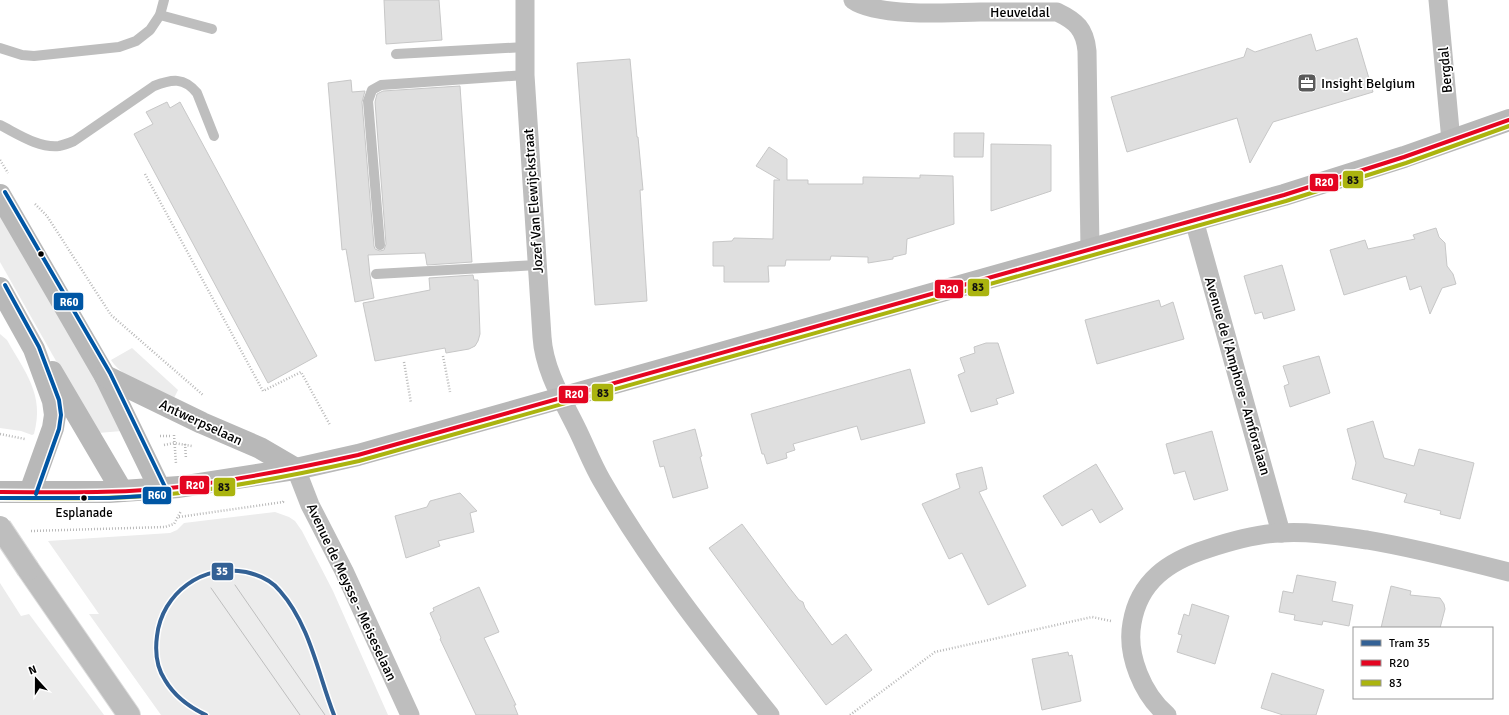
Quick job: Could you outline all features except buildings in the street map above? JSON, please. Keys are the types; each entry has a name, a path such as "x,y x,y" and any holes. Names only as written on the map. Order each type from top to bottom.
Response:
{"highway":[{"path":"0,527 129,715"}],"main road":[{"path":"0,492 122,491 160,489 296,469 358,455 1284,195 1451,141 1509,120"},
{"path":"5,186 106,376 160,489"},
{"path":"0,288 34,349 53,401 53,428 30,492"},
{"path":"34,349 50,368 70,400 122,491"},
{"name":"Antwerpselaan","path":"106,376 202,423 260,448 296,469"}],"street":[{"name":"Jozef Van Elewijckstraat","path":"525,0 525,75 542,347 546,361 562,398 602,480 628,523 659,569 720,652 770,715"},
{"name":"Heuveldal","path":"853,0 870,7 910,13 1057,12 1071,18 1080,28 1086,40 1087,51 1090,249"},
{"name":"Bergdal","path":"1438,0 1451,141"},
{"name":"Avenue de l'Amphore - Amforalaan","path":"1194,220 1281,533"},
{"name":"Avenue de Meysse - Meiseselaan","path":"296,469 310,505 344,571 410,715"},
{"path":"1167,715 1151,698 1137,671 1131,641 1131,624 1135,608 1153,579 1169,565 1188,554 1244,538 1281,533 1321,534 1401,546 1444,555 1509,572"}],"lane":[{"path":"0,48 22,55 34,56 119,47 136,41 150,30 160,15 164,0"},
{"path":"160,15 212,29"},
{"path":"396,54 525,47"},
{"path":"380,245 368,101 372,90 381,85 525,75"},
{"path":"0,125 30,140 44,145 60,146 74,141 154,86 166,81 177,80 193,88 197,93 214,136"},
{"path":"376,274 537,265"}],"path":[{"path":"0,160 5,186"},
{"path":"145,174 263,390 301,372 330,425"},
{"path":"32,201 47,216 111,315 206,398"},
{"path":"443,356 450,392"},
{"path":"404,362 411,403"},
{"path":"153,436 180,436"},
{"path":"23,532 160,528 174,524 179,517 282,502 296,469"},
{"path":"850,715 935,652 1092,617 1118,622"}],"shaded area":[{"path":"0,210 99,381 122,431 98,433 0,262"},
{"path":"0,334 7,340 20,363 31,384 35,396 37,420 34,434 32,435 21,431 0,428"},
{"path":"132,348 178,390 174,398 131,378 116,367 111,360"},
{"path":"275,512 295,521 302,531 333,591 388,715 161,715 89,614 99,614 48,541 170,533 177,530 184,523"},
{"path":"0,583 21,616 29,614 104,715 0,715"}],"tram line":[{"name":"35","path":"206,715 183,701 173,692 165,680 157,659 157,636 160,621 167,607 176,594 187,584 200,577 215,572 230,570 246,572 265,579 277,587 290,604 306,634 334,715"},
{"path":"235,585 325,715"},
{"path":"211,588 300,715"}],"transit line":[{"name":"R20","path":"0,492 112,492 179,487 269,473 358,455 1284,195 1404,157 1509,120"},
{"name":"83","path":"0,498 112,498 180,493 270,479 359,461 1286,201 1406,163 1509,126"},
{"name":"R60","path":"0,498 109,498 161,495 166,489 110,373 5,192"},
{"name":"R60","path":"5,285 39,347 59,400 61,415 59,429 36,494"}],"place":[{"name":"Insight Belgium","path":"1307,83"},
{"name":"Esplanade","path":"84,498"}]}
